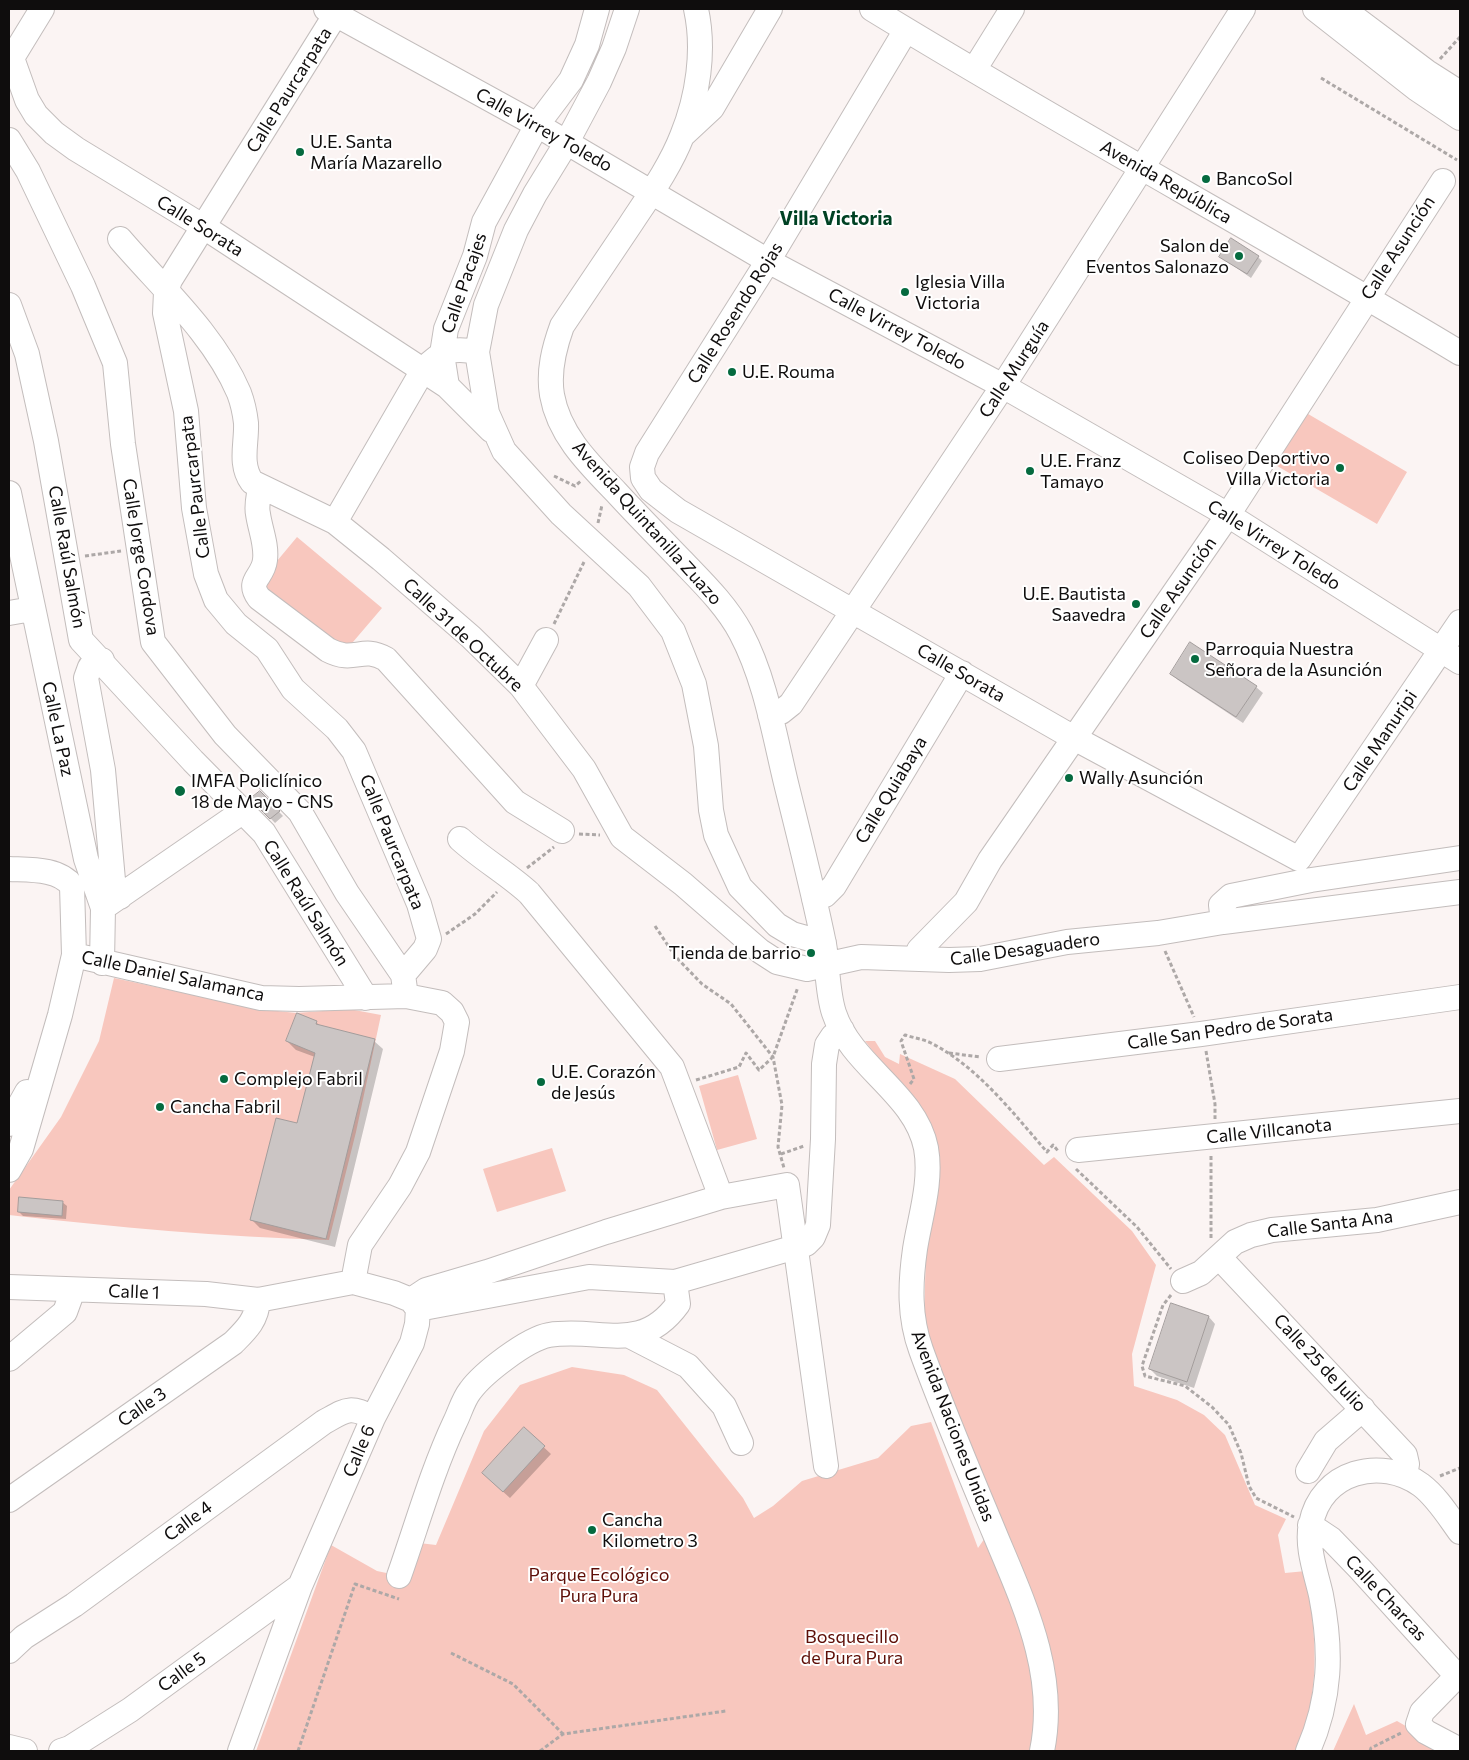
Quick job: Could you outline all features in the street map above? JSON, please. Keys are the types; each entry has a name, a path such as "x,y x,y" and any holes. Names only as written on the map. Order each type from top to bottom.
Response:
{"street":[{"path":"10,58 42,9"},
{"name":"Calle Pacajes","path":"447,386 442,354 446,329 474,256 484,222 537,125 571,80 587,44 597,9"},
{"name":"Calle Pacajes","path":"496,435 488,414 477,352 486,305 516,230 535,194 567,142 614,48 627,9"},
{"name":"Avenida Quintanilla Zuazo","path":"696,9 700,30 700,50 694,98 683,136 652,192 562,326 554,348 551,376 553,398 561,424 580,454 717,597 741,634 758,675 770,715 814,899 819,959"},
{"path":"683,136 712,108 770,9"},
{"name":"Avenida República","path":"872,9 1141,169 1367,297 1460,353"},
{"path":"974,70 1012,9"},
{"name":"Calle Murguía","path":"770,715 781,712 791,704 1003,386 1243,9"},
{"path":"1315,9 1417,89 1460,118"},
{"path":"1343,9 1427,72 1460,93"},
{"name":"Calle Virrey Toledo","path":"333,11 567,142 768,261 1003,386 1228,515 1451,657"},
{"name":"Calle Paurcarpata","path":"333,11 204,227 170,280 166,292 165,314 186,411 194,508 206,574 216,600 236,624 267,649 293,689 337,729 354,752 419,904 429,939 425,949"},
{"name":"Calle Rosendo Rojas","path":"642,467 647,453 768,261 906,30"},
{"name":"Calle Sorata","path":"10,58 27,100 36,114 54,133 76,149 204,227 447,386"},
{"name":"Calle Jorge Cordova","path":"9,140 28,171 83,286 115,363 123,444 153,642 225,735 300,812 404,985"},
{"name":"Calle Asunción","path":"916,959 919,950 934,937 966,902 990,860 1228,515 1443,181"},
{"name":"Calle 31 de Octubre","path":"120,239 186,312 209,344 239,394 246,423 244,444 246,470 252,482 335,522 471,637 521,686 584,769 622,836 684,884 760,951 777,962 819,959"},
{"name":"Calle Raúl Salmón","path":"9,305 27,354 68,559 81,640 102,660 242,812 264,833 289,871 340,959 366,998"},
{"path":"335,522 423,370 442,354 452,349 477,352"},
{"path":"447,386 470,383 480,375"},
{"path":"447,386 496,435 504,451 561,514 639,586 673,631 694,684 702,722 711,810 716,835 740,888 777,924 802,937 819,959"},
{"name":"Calle Sorata","path":"642,467 643,478 651,490 678,511 1074,738 1299,859"},
{"path":"260,487 257,512 266,554 264,568 254,584 253,590 259,598 328,650 340,656 349,657 362,653 375,653 386,659 515,802 562,831"},
{"name":"Calle La Paz","path":"9,493 20,611 86,859 111,902 102,963"},
{"name":"Calle Manuripi","path":"1299,859 1451,657 1460,622"},
{"path":"521,686 546,640"},
{"path":"102,660 90,667 86,678 103,770 113,880 111,902"},
{"name":"Calle Quiabaya","path":"814,899 825,895 834,886 962,673"},
{"path":"111,902 242,812"},
{"path":"460,840 479,856 512,878 529,894 672,1067 721,1197"},
{"name":"Calle Daniel Salamanca","path":"9,854 41,872"},
{"path":"1223,922 1221,905 1231,896 1311,880 1460,858"},
{"name":"Calle Daniel Salamanca","path":"9,869 58,875 68,880 72,886 74,955 260,998 366,998 404,985 442,1002 452,1012 457,1022 452,1050 418,1152 400,1186 360,1245 353,1282"},
{"name":"Calle Desaguadero","path":"819,959 861,957 980,959 1067,942 1158,933 1223,922 1460,892"},
{"path":"404,985 425,949"},
{"path":"9,1170 21,1149 60,1015 74,955"},
{"name":"Avenida Naciones Unidas","path":"819,959 834,1013 842,1030 859,1056 897,1097 921,1131 928,1162 913,1268 911,1311 913,1326 995,1534 1020,1591 1039,1650 1045,1685 1045,1724 1042,1751"},
{"name":"Calle San Pedro de Sorata","path":"999,1059 1201,1034 1460,997"},
{"path":"258,1300 353,1282 394,1293 414,1305 589,1277 675,1282 806,1244 813,1236 818,1224 823,1139 824,1064 827,1045 833,1036 842,1030"},
{"path":"9,1124 47,1055"},
{"name":"Calle Villcanota","path":"1072,1158 1212,1138 1460,1111"},
{"path":"414,1305 426,1290 721,1197 787,1185 826,1466"},
{"name":"Calle Santa Ana","path":"1183,1281 1201,1273 1235,1242 1251,1234 1272,1230 1376,1220 1457,1208"},
{"name":"Calle 25 de Julio","path":"1219,1257 1405,1455 1407,1464 1404,1476"},
{"path":"399,1576 446,1440 470,1391 504,1358 548,1335 630,1336 646,1333 666,1320 678,1304 675,1282"},
{"name":"Calle 1","path":"9,1287 206,1294 258,1300"},
{"path":"9,1359 65,1312 74,1290"},
{"name":"Calle 3","path":"9,1500 233,1343 252,1324 258,1300"},
{"name":"Calle 6","path":"240,1751 300,1586 373,1418 412,1343 417,1324 414,1305"},
{"path":"630,1336 688,1366 724,1406 741,1443"},
{"path":"1308,1471 1326,1441 1363,1409"},
{"name":"Calle 4","path":"14,1642 74,1605 324,1422 345,1411 352,1410 358,1410 373,1418"},
{"path":"1308,1751 1324,1704 1328,1685 1328,1652 1324,1610 1310,1542 1310,1525 1324,1495 1340,1480 1357,1471 1380,1469 1404,1476 1422,1486 1460,1532"},
{"name":"Calle Charcas","path":"1310,1525 1331,1539 1459,1675"},
{"name":"Calle 5","path":"61,1751 70,1748 130,1710 300,1586"},
{"path":"1459,1675 1422,1712 1418,1724 1426,1732 1460,1750"},
{"path":"9,1747 25,1751"}],"path":[{"path":"1427,72 1460,38"},
{"path":"1321,78 1457,160"},
{"path":"546,640 593,545 604,498"},
{"path":"68,559 139,548"},
{"path":"425,949 475,914 512,878"},
{"path":"654,926 674,956 702,984 732,1004 773,1057 782,1105 778,1147 787,1185"},
{"path":"1158,933 1201,1034 1209,1062 1215,1104 1212,1138 1211,1242 1219,1257"},
{"path":"679,1085 739,1068 746,1053 759,1070 773,1057 799,985 819,959"},
{"path":"897,1097 914,1079 901,1041 905,1035 929,1042 948,1053 974,1073 1047,1152 1052,1145 1072,1158 1137,1227 1183,1281"},
{"path":"948,1053 999,1059"},
{"path":"1163,1305 1142,1366 1145,1376 1185,1386 1212,1407 1229,1425 1241,1453 1249,1486 1256,1498 1310,1525"},
{"path":"298,1751 355,1584 399,1600"},
{"path":"452,1653 513,1684 563,1734"},
{"path":"540,1751 563,1734 726,1711"},
{"path":"1370,1751 1371,1748 1418,1724"}],"green space":[{"name":"Coliseo Deportivo Villa Victoria","path":"1303,411 1407,472 1377,524 1272,463"},
{"path":"297,537 382,608 341,656 257,585"},
{"name":"Complejo Fabril","path":"114,978 259,1009 296,1013 349,1009 381,1015 356,1132 329,1240 169,1231 9,1215 9,1190 61,1117 99,1041"},
{"path":"865,1041 875,1041 885,1057 899,1064 900,1054 955,1079 1044,1165 1054,1157 1132,1231 1156,1265 1132,1354 1134,1386 1177,1400 1204,1415 1225,1435 1255,1505 1286,1519 1278,1535 1285,1573 1306,1571 1315,1662 1310,1705 1297,1751 256,1751 331,1545 377,1571 410,1578 419,1543 436,1545 484,1431 520,1385 572,1367 624,1375 657,1390 743,1498 754,1518 773,1506 802,1481 878,1458 911,1426 931,1422 978,1548 998,1519 947,1397 924,1322 926,1249 936,1176 889,1072"},
{"path":"738,1075 757,1139 717,1150 699,1086"},
{"path":"552,1148 566,1191 497,1212 483,1169"},
{"path":"1354,1704 1366,1735 1397,1721 1449,1751 1333,1751"}],"building":[{"name":"Salon de Eventos Salonazo","path":"1231,238 1259,256 1247,274 1219,257"},
{"path":"1190,642 1257,686 1236,717 1170,674"},
{"path":"260,791 280,811 270,819 250,799"},
{"path":"297,1013 317,1021 316,1024 375,1039 326,1239 250,1220 276,1118 297,1123 315,1053 286,1041"},
{"path":"19,1197 63,1201 62,1216 18,1212"},
{"path":"1171,1303 1209,1316 1187,1382 1149,1369"},
{"path":"524,1427 545,1446 503,1492 482,1473"}],"place":[{"name":"U.E. Santa María Mazarello","path":"300,152"},
{"name":"BancoSol","path":"1206,179"},
{"name":"Salon de Eventos Salonazo","path":"1239,256"},
{"name":"Iglesia Villa Victoria","path":"905,292"},
{"name":"U.E. Rouma","path":"732,372"},
{"name":"Coliseo Deportivo Villa Victoria","path":"1340,468"},
{"name":"U.E. Franz Tamayo","path":"1030,471"},
{"name":"U.E. Bautista Saavedra","path":"1136,604"},
{"name":"Parroquia Nuestra Señora de la Asunción","path":"1195,659"},
{"name":"Wally Asunción","path":"1069,778"},
{"name":"IMFA Policlínico 18 de Mayo - CNS","path":"180,791"},
{"name":"Tienda de barrio","path":"811,953"},
{"name":"Complejo Fabril","path":"224,1079"},
{"name":"U.E. Corazón de Jesús","path":"541,1082"},
{"name":"Cancha Fabril","path":"160,1107"},
{"name":"Cancha Kilometro 3","path":"592,1530"}],"district":[{"name":"Villa Victoria","path":"836,219"}],"park label":[{"name":"Parque Ecológico Pura Pura","path":"599,1585"},
{"name":"Bosquecillo de Pura Pura","path":"852,1647"}]}
